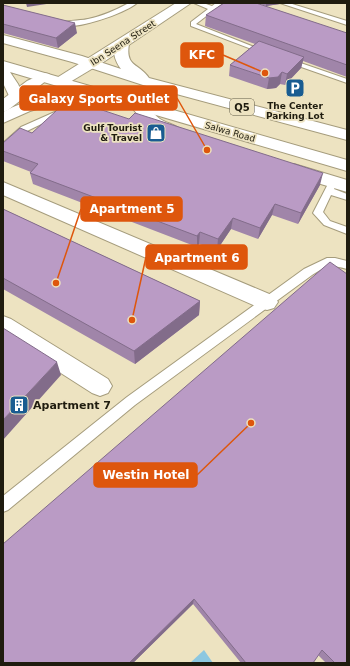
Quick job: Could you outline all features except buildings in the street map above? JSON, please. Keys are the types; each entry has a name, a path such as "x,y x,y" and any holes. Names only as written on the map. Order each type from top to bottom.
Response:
{"main road":[{"name":"Ibn Seena Street","path":"60,75 76,66 166,3"},
{"name":"Ibn Seena Street","path":"91,64 185,3"},
{"name":"Q5","path":"3,39 76,66 91,64 148,82 344,134"},
{"path":"122,44 120,56 123,62 131,71 148,82"},
{"path":"3,52 60,75 91,64"},
{"name":"Q5","path":"3,65 44,77"},
{"path":"3,108 44,77 76,66 253,123 289,129 344,134"},
{"path":"3,72 11,84 16,97"},
{"name":"Salwa Road","path":"44,77 60,75 115,99 343,167"},
{"path":"3,118 27,106 48,102 79,98 115,99"},
{"path":"138,105 154,122 162,127 193,138"},
{"path":"282,166 336,186"},
{"path":"3,188 267,302"},
{"path":"3,325 100,386"}],"lane":[{"path":"52,23 70,24 88,22 112,14 134,3"},
{"path":"197,3 212,8"},
{"path":"220,3 193,23 193,25 200,29 270,54"},
{"path":"283,3 347,23"},
{"path":"283,59 347,81"},
{"path":"3,147 24,129 60,113"},
{"path":"347,197 336,186 318,213 327,223 347,231"},
{"path":"3,505 131,401 308,272 326,262 335,260 347,265"}],"water":[{"path":"204,650 213,663 190,663"}],"place":[{"name":"KFC","path":"265,73"},
{"name":"The Center Parking Lot","path":"295,88"},
{"name":"Gulf Tourist & Travel","path":"156,133"},
{"name":"Galaxy Sports Outlet","path":"207,150"},
{"name":"Apartment 5","path":"56,283"},
{"name":"Apartment 6","path":"132,320"},
{"name":"Apartment 7","path":"19,405"},
{"name":"Westin Hotel","path":"251,423"}]}
